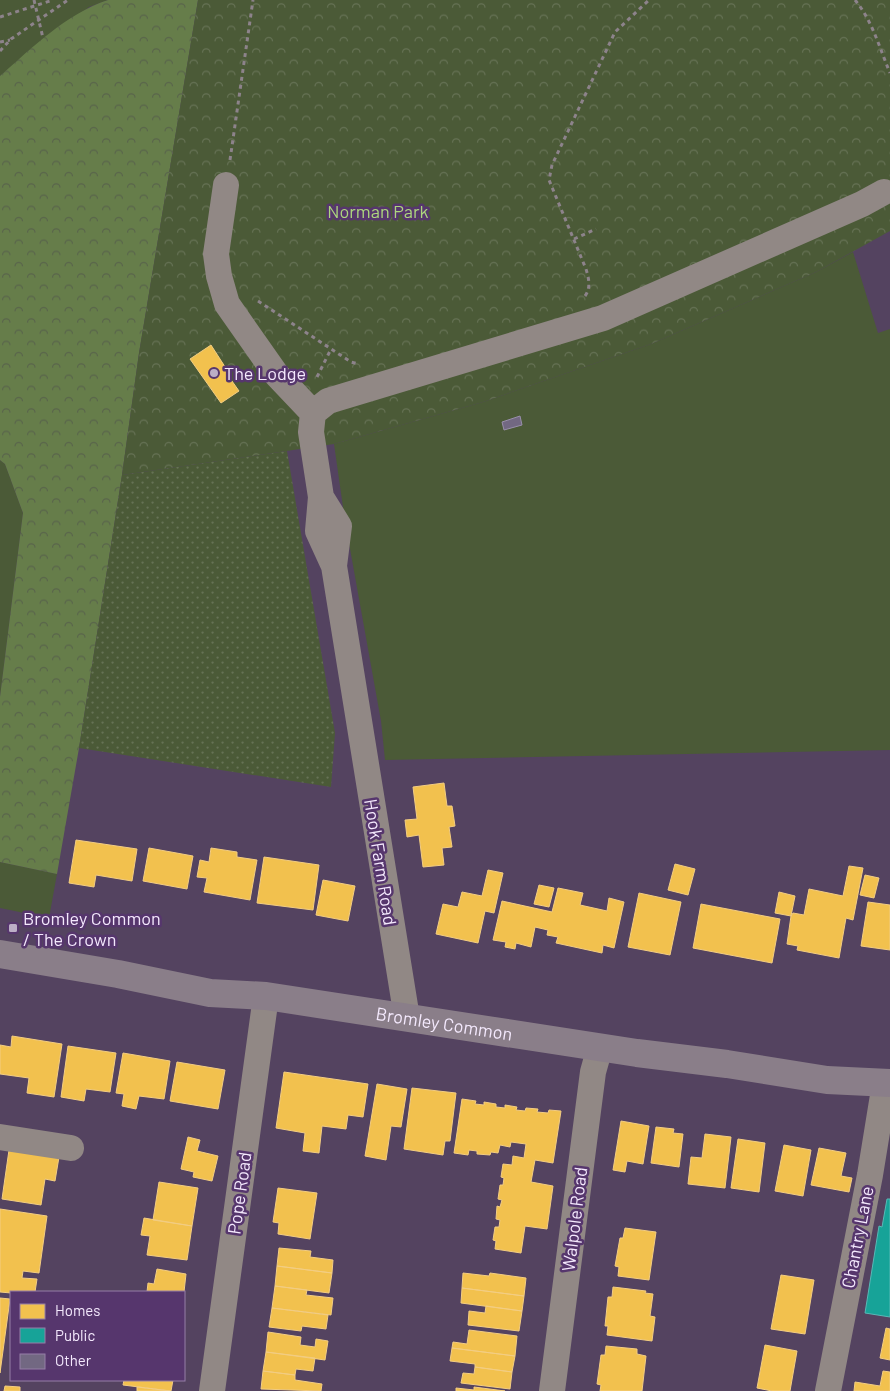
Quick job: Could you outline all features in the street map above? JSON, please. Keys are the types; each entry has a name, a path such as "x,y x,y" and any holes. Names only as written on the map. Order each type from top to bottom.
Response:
{"main road":[{"name":"Bromley Common","path":"0,954 210,992 266,996 827,1080 888,1083"}],"street":[{"path":"226,185 216,254 219,276 227,304 276,374 313,413 328,401 604,318 862,204 884,192"},
{"name":"Hook Farm Road","path":"313,413 311,432 321,497 339,526 334,566 355,706 407,1018"},
{"name":"Pope Road","path":"212,1391 266,996"},
{"name":"Walpole Road","path":"552,1391 593,1072 600,1047"},
{"name":"Chantry Lane","path":"828,1391 888,1083"},
{"path":"0,1137 71,1148"}],"path":[{"path":"34,0 43,38"},
{"path":"0,17 53,0"},
{"path":"0,51 11,40 68,0"},
{"path":"226,185 252,0"},
{"path":"583,298 588,291 589,281 574,239 549,180 552,166 615,32 649,0"},
{"path":"855,0 870,23 890,73"},
{"path":"0,42 11,40"},
{"path":"574,239 596,229"},
{"path":"219,276 351,362 359,364"}],"green space":[{"path":"0,0 108,0 89,7 0,76"},
{"path":"108,0 198,0 139,353 122,475 57,874 0,862 0,697 23,513 5,464 0,460 0,76 51,32 78,14"},
{"name":"Norman Park","path":"198,0 890,0 890,231 816,272 651,344 483,402 334,444 122,475 139,353"},
{"path":"853,252 878,333 890,329 890,750 385,760 381,721 345,521 334,444 483,402 651,344 816,272"},
{"path":"287,451 335,733 331,787 79,748 122,475"},
{"path":"0,460 5,464 23,513 0,697"},
{"path":"0,862 57,874 49,918 0,908"}],"building: Homes":[{"name":"The Lodge","path":"211,345 239,391 221,403 190,359"},
{"path":"444,783 447,806 452,806 455,826 449,827 452,847 442,848 444,865 423,867 419,835 407,837 405,820 417,819 413,787"},
{"path":"76,840 137,849 132,881 96,875 94,887 69,883"},
{"path":"149,848 193,856 187,889 143,881"},
{"path":"211,848 237,852 237,857 257,860 250,900 204,892 207,878 197,877 200,860 209,862"},
{"path":"264,857 319,865 313,910 257,903"},
{"path":"675,864 695,869 688,895 668,890"},
{"path":"849,866 863,868 853,920 846,918 839,958 797,950 798,946 787,944 791,916 793,913 804,915 809,889 843,896"},
{"path":"488,870 503,873 494,913 485,911 478,943 436,934 443,904 458,907 462,892 482,896"},
{"path":"865,875 879,878 874,898 860,895"},
{"path":"323,880 355,886 348,921 316,915"},
{"path":"539,885 554,888 549,907 534,904"},
{"path":"558,888 583,893 580,905 607,911 609,898 624,902 614,948 603,945 602,953 556,943 558,937 547,935 548,930 535,927 531,947 516,943 515,949 505,947 506,942 493,940 502,901 552,912"},
{"path":"779,892 795,896 791,916 775,913"},
{"path":"639,893 681,902 670,955 628,947"},
{"path":"868,902 890,905 890,950 861,946"},
{"path":"701,904 780,919 772,963 693,948"},
{"path":"12,1036 62,1044 54,1097 27,1093 29,1078 0,1074 0,1045 11,1047"},
{"path":"68,1046 116,1053 110,1092 86,1089 84,1101 61,1097"},
{"path":"123,1053 170,1061 164,1099 139,1096 136,1109 122,1106 124,1094 116,1093"},
{"path":"177,1062 225,1070 218,1109 170,1101"},
{"path":"284,1072 368,1084 363,1117 348,1115 346,1129 322,1126 319,1153 303,1151 305,1133 276,1128"},
{"path":"377,1084 407,1089 401,1127 391,1126 386,1160 365,1156"},
{"path":"412,1088 456,1093 450,1141 445,1141 443,1155 404,1149"},
{"path":"462,1099 476,1101 475,1104 484,1105 484,1102 496,1104 496,1107 505,1108 505,1105 517,1107 516,1110 525,1111 526,1108 538,1109 537,1112 548,1113 549,1110 561,1111 553,1163 535,1160 531,1182 553,1186 547,1229 525,1226 521,1253 495,1249 496,1241 493,1240 495,1227 499,1227 500,1220 496,1219 497,1206 500,1207 502,1200 498,1199 500,1185 503,1185 504,1178 501,1177 503,1164 512,1165 513,1156 524,1158 526,1144 511,1142 510,1147 500,1145 498,1153 491,1152 490,1155 477,1154 477,1151 469,1150 468,1155 454,1153"},
{"path":"621,1121 649,1126 643,1164 627,1161 625,1172 613,1170"},
{"path":"656,1127 674,1129 673,1133 683,1134 679,1167 651,1163"},
{"path":"705,1134 731,1137 725,1188 688,1184 691,1157 702,1158"},
{"path":"188,1137 200,1140 197,1151 218,1156 212,1181 193,1177 194,1172 181,1169"},
{"path":"738,1139 765,1143 759,1192 731,1188"},
{"path":"784,1145 811,1150 803,1196 775,1191"},
{"path":"819,1148 846,1153 841,1176 852,1178 849,1192 811,1185"},
{"path":"9,1150 59,1157 55,1181 45,1179 41,1205 2,1199"},
{"path":"159,1182 198,1188 192,1226 153,1220"},
{"path":"278,1188 317,1193 310,1239 278,1234 279,1223 273,1222"},
{"path":"0,1209 47,1216 39,1273 23,1271 22,1278 37,1279 35,1291 0,1292"},
{"path":"144,1218 192,1226 187,1260 147,1255 150,1236 141,1235"},
{"path":"625,1228 656,1232 649,1280 618,1276 619,1267 615,1266 620,1238 623,1238"},
{"path":"279,1248 311,1251 310,1257 333,1260 332,1273 277,1266"},
{"path":"277,1266 332,1273 329,1293 275,1286"},
{"path":"157,1269 186,1274 184,1291 147,1291 148,1283 154,1284"},
{"path":"463,1273 489,1276 490,1273 526,1278 524,1296 462,1288"},
{"path":"781,1275 814,1280 805,1334 771,1329"},
{"path":"275,1286 307,1290 306,1295 333,1298 331,1315 272,1308"},
{"path":"613,1287 646,1291 645,1293 653,1294 650,1316 655,1317 652,1341 607,1335 608,1326 605,1326 608,1297 612,1297"},
{"path":"462,1288 524,1296 522,1311 461,1303"},
{"path":"0,1298 10,1299 0,1373"},
{"path":"486,1306 522,1311 519,1331 468,1325 469,1311 485,1313"},
{"path":"272,1308 328,1315 326,1329 302,1326 301,1331 269,1327"},
{"path":"886,1328 890,1329 890,1360 880,1358"},
{"path":"469,1330 517,1336 515,1356 452,1348 453,1342 467,1344"},
{"path":"268,1332 301,1337 300,1345 315,1347 316,1339 328,1341 325,1360 266,1352"},
{"path":"765,1345 797,1351 790,1391 772,1391 757,1388"},
{"path":"606,1346 637,1349 637,1354 646,1356 642,1391 600,1391 601,1385 597,1384 601,1355 605,1355"},
{"path":"452,1348 515,1356 512,1372 475,1367 475,1364 450,1361"},
{"path":"266,1352 315,1358 313,1371 296,1369 295,1375 263,1371"},
{"path":"475,1367 512,1372 510,1389 461,1383 463,1373 474,1374"},
{"path":"263,1371 295,1375 295,1380 322,1384 321,1391 261,1389"},
{"path":"883,1371 890,1372 890,1391 854,1391 855,1382 880,1386"},
{"path":"124,1381 173,1381 171,1391 123,1385"},
{"path":"5,1386 20,1387 20,1391 4,1391"},
{"path":"137,1387 170,1391 137,1391"},
{"path":"474,1387 505,1391 456,1391 456,1388 474,1390"}],"building: Public":[{"path":"887,1199 890,1199 890,1317 865,1313 879,1226 882,1227"}],"building: Other":[{"path":"520,416 522,425 504,430 502,422"}],"place":[{"name":"The Lodge","path":"214,373"},
{"name":"Bromley Common / The Crown","path":"13,928"}]}
